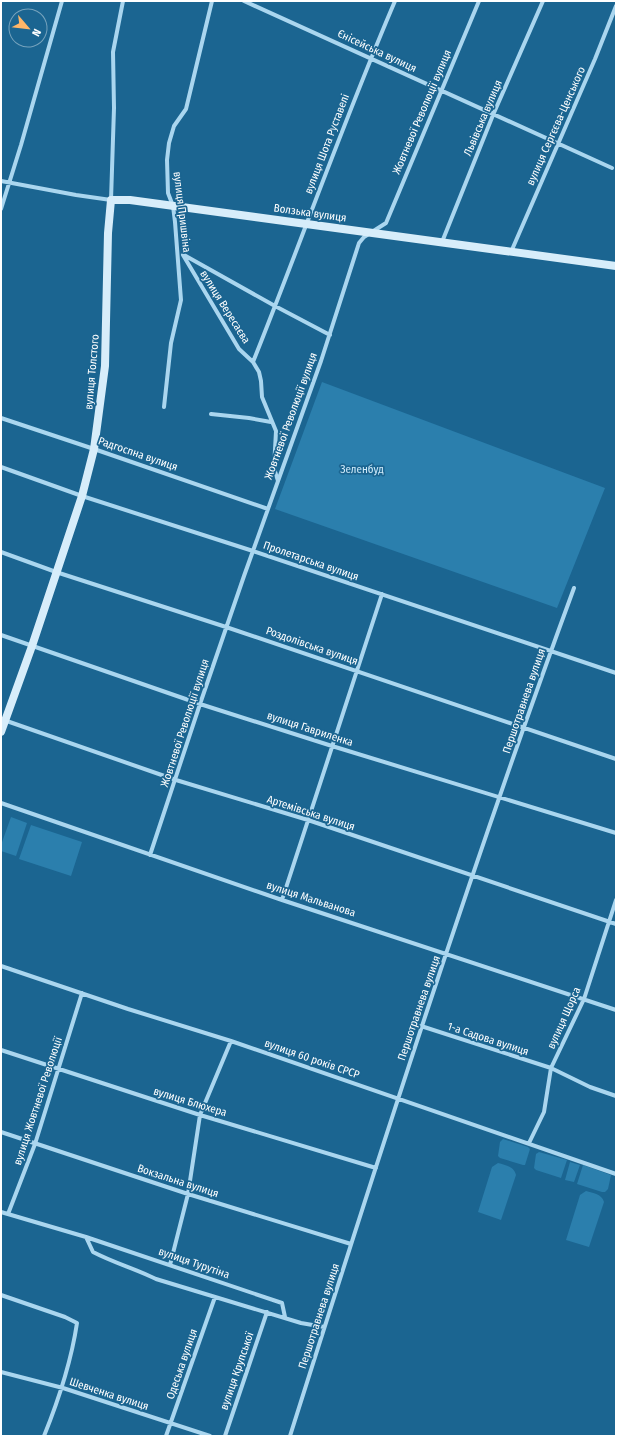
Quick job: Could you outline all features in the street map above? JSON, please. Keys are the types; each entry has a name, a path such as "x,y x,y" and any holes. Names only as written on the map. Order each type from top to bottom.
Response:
{"street":[{"path":"1,209 10,183 62,1"},
{"name":"вулиця Толстого","path":"1,732 3,720 32,646 82,496 94,449 105,366 108,233 111,200 114,108 113,52 123,1"},
{"name":"вулиця Пришвіна","path":"164,407 171,343 181,300 173,206 168,193 167,160 169,143 174,126 186,109 212,1"},
{"name":"Єнісейська вулиця","path":"244,1 612,168"},
{"path":"256,6 258,1"},
{"name":"вулиця Шота Руставелі","path":"253,362 307,224 335,147 395,1"},
{"name":"Жовтневої Революції вулиця","path":"150,855 226,627 330,334 359,244 364,237 386,223 479,1"},
{"name":"Львівська вулиця","path":"442,243 493,115 543,1"},
{"name":"вулиця Сергєєва-Ценського","path":"510,253 616,6"},
{"name":"Волзька вулиця","path":"1,181 111,200 130,200 510,253 616,266"},
{"path":"178,252 275,306 330,334"},
{"name":"вулиця Вересаєва","path":"183,255 239,349 253,362 259,372 262,397 276,431 274,468 278,481"},
{"path":"211,414 272,422"},
{"name":"Радгоспна вулиця","path":"1,418 268,509"},
{"name":"Пролетарська вулиця","path":"1,467 82,496 253,551 616,673"},
{"name":"Роздолівська вулиця","path":"1,552 56,572 226,627 616,759"},
{"name":"Першотравнева вулиця","path":"290,1436 421,1026 499,797 574,588"},
{"path":"282,900 382,594"},
{"name":"вулиця Гавриленка","path":"1,635 200,704 616,833"},
{"name":"Артемівська вулиця","path":"3,720 176,780 308,820 616,924"},
{"name":"вулиця Мальванова","path":"1,803 282,900 616,1010"},
{"name":"вулиця Щорса","path":"529,1143 544,1112 551,1068 584,999 616,900"},
{"name":"вулиця 60 років СРСР","path":"1,966 128,1009 231,1041 616,1174"},
{"name":"вулиця Жовтневої Революції","path":"8,1214 35,1144 82,993"},
{"name":"1-а Садова вулиця","path":"421,1026 551,1068 590,1087 616,1096"},
{"path":"170,1265 188,1194 200,1115 231,1041"},
{"name":"вулиця Блюхера","path":"1,1050 58,1070 200,1115 376,1168"},
{"name":"Вокзальна вулиця","path":"1,1132 188,1194 351,1244"},
{"name":"вулиця Турутіна","path":"1,1212 86,1236 282,1303 285,1317"},
{"path":"86,1236 93,1252 111,1261 139,1270 156,1279 301,1323 324,1327"},
{"path":"1,1295 65,1317 77,1323 74,1345 63,1388 44,1436"},
{"name":"Одеська вулиця","path":"166,1436 215,1297"},
{"name":"вулиця Крупської","path":"224,1436 267,1312"},
{"name":"Шевченка вулиця","path":"1,1372 63,1388 210,1436"}],"green space":[{"name":"Зеленбуд","path":"322,382 605,488 557,608 275,509"},
{"path":"11,817 27,823 16,856 1,851 1,845"},
{"path":"31,825 82,842 71,876 19,859"},
{"path":"503,1139 530,1149 525,1165 500,1158 498,1156 500,1142"},
{"path":"539,1152 567,1160 561,1178 534,1168 536,1154"},
{"path":"570,1162 580,1165 574,1182 565,1180"},
{"path":"498,1163 511,1168 516,1175 501,1220 478,1212 492,1167"},
{"path":"583,1165 611,1175 608,1189 605,1192 577,1184"},
{"path":"586,1191 601,1197 604,1202 589,1247 566,1240 580,1195"}]}
